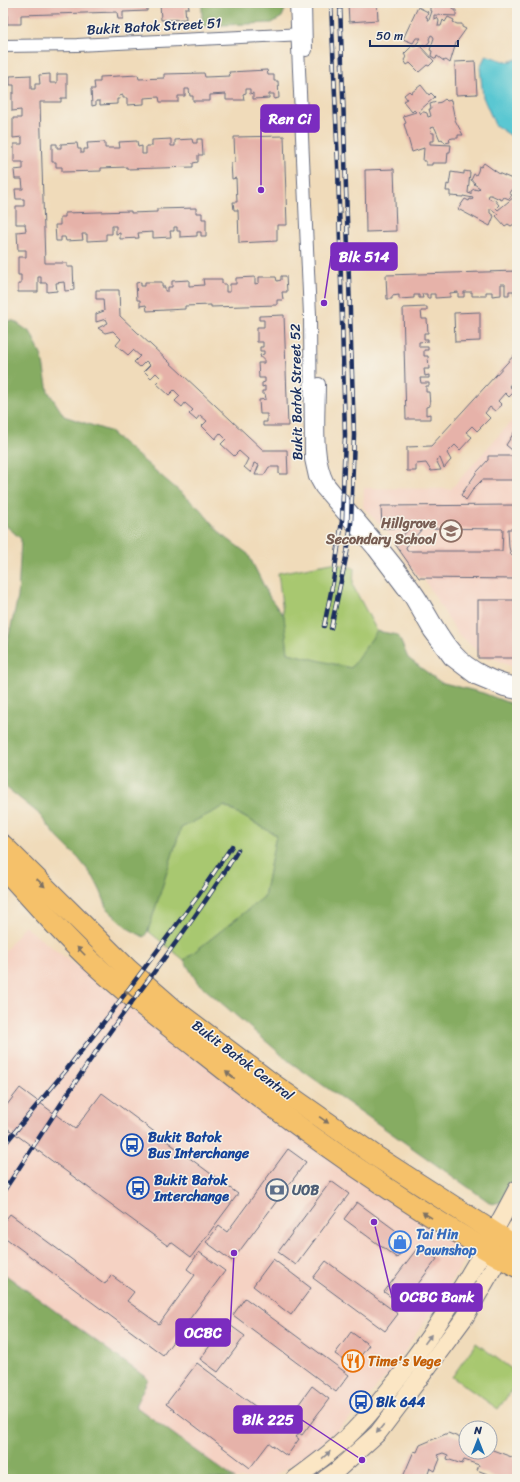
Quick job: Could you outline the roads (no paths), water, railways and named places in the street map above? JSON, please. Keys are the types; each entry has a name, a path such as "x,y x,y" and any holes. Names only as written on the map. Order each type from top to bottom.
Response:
{"main road":[{"name":"Bukit Batok Central","path":"3,845 128,969 175,1010 273,1084 377,1157 503,1242"},
{"name":"Bukit Batok Central","path":"3,868 54,924 93,963 155,1016 236,1080 338,1154 419,1210 503,1242"},
{"path":"325,1479 335,1472 378,1433 465,1317 503,1242 517,1189"},
{"path":"503,1242 517,1268"},
{"path":"295,1479 319,1462 361,1424 405,1371 431,1334 503,1242"}],"street":[{"name":"Bukit Batok Street 52","path":"296,3 301,34 318,315 319,458 323,474 332,487 381,544 418,594 437,627 457,653 480,671 507,682 517,684"},
{"name":"Bukit Batok Street 52","path":"305,3 301,34 310,315 311,459 315,477 321,488 374,550 411,599 430,632 450,659 475,678 504,690 517,693"},
{"name":"Bukit Batok Street 51","path":"3,46 77,45 301,34"}],"water":[{"path":"486,55 507,62 517,59 517,140 495,125 483,97 480,67"}],"railway":[{"path":"324,626 333,582 342,521 345,436 338,165 331,3"},
{"path":"331,628 347,553 351,523 354,435 340,3"},
{"path":"3,1146 107,1018 198,896 232,846"},
{"path":"3,1192 95,1053 192,920 238,850"}],"place":[{"name":"Ren Ci","path":"261,190"},
{"name":"Blk 514","path":"324,303"},
{"name":"Hillgrove Secondary School","path":"451,531"},
{"name":"Bukit Batok Bus Interchange","path":"132,1145"},
{"name":"Bukit Batok Interchange","path":"138,1188"},
{"name":"UOB","path":"277,1190"},
{"name":"OCBC Bank","path":"374,1222"},
{"name":"Tai Hin Pawnshop","path":"400,1242"},
{"name":"OCBC","path":"234,1253"},
{"name":"Time's Vege","path":"353,1361"},
{"name":"Blk 644","path":"361,1402"},
{"name":"Blk 225","path":"362,1460"}]}
